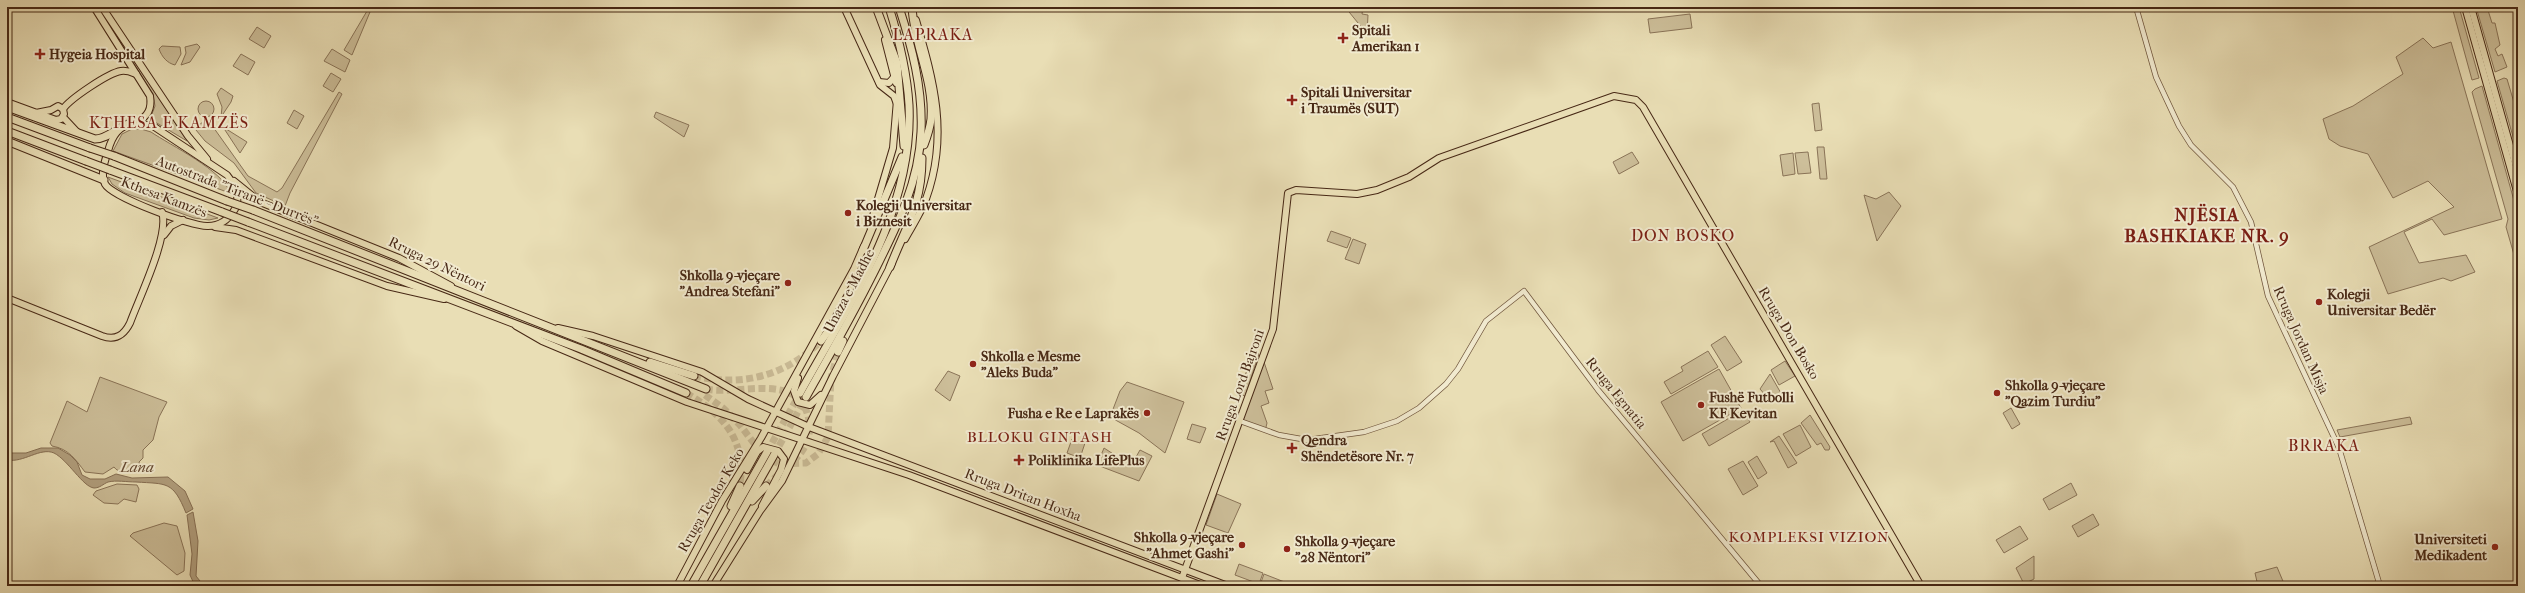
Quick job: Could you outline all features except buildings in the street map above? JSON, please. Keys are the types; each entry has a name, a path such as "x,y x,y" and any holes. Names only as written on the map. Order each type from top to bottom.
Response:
{"highway":[{"path":"876,7 897,63 904,146"},
{"name":"Unaza e Madhe","path":"800,393 852,298 885,231 895,205 905,163 909,129 908,87 900,45 889,7"},
{"name":"Unaza e Madhe","path":"806,397 852,314 897,226 910,194 917,163 921,132 917,72 899,7"},
{"path":"910,194 918,179 930,123 931,107 928,80 914,27 912,7"},
{"path":"917,72 924,97 924,146"},
{"path":"885,231 904,146 908,87"},
{"path":"7,107 78,134 100,139 118,127 131,123"},
{"name":"Autostrada \"Tiranë - Durrës\"","path":"7,117 114,156 457,291"},
{"name":"Autostrada \"Tiranë - Durrës\"","path":"7,131 456,302"},
{"path":"7,141 104,180"},
{"path":"863,250 902,157"},
{"path":"890,267 916,206 922,185 922,158"},
{"name":"Rruga 29 Nëntori","path":"457,291 543,325"},
{"path":"821,341 852,298"},
{"name":"Rruga 29 Nëntori","path":"456,302 513,323"},
{"path":"838,352 852,314"},
{"path":"513,323 606,359 686,393"},
{"path":"543,325 705,392 640,368 606,359"},
{"path":"576,338 694,376"},
{"path":"691,586 770,454 746,507 700,586"},
{"path":"705,561 740,486"},
{"path":"746,507 766,486"}],"main road":[{"path":"94,7 137,75"},
{"path":"102,7 188,136 215,167"},
{"path":"844,7 880,84 894,96 897,104"},
{"path":"836,371 815,403 806,406 798,402 794,396 795,384 810,355 821,327 859,260 893,148 897,104 894,76 876,7"},
{"path":"713,586 760,511 782,481 836,371 926,200 936,161 939,119 934,82 912,7"},
{"path":"2465,7 2518,195"},
{"path":"2471,7 2518,174"},
{"path":"63,109 72,100 117,72 128,71 137,75"},
{"name":"Kthesa Kamzës","path":"137,75 150,96 151,104 145,117 118,131 111,139 103,168 104,180 108,188 121,196 183,220 209,226 227,219 237,202 235,188 227,175"},
{"path":"880,84 891,82 894,76"},
{"name":"Rruga Don Bosko","path":"1288,193 1296,190 1357,194 1377,190 1402,181 1438,158 1609,96 1630,97 1643,107 1921,586"},
{"path":"7,102 58,120 64,117"},
{"path":"36,113 51,110 57,106 63,109"},
{"path":"63,109 64,117 78,134"},
{"path":"51,110 52,118"},
{"path":"131,123 153,126 227,175"},
{"name":"Rruga 29 Nëntori","path":"227,175 260,202 403,260 457,291"},
{"name":"Rruga Lord Bajroni","path":"1182,578 1275,323 1288,193"},
{"path":"7,298 102,336 119,337 126,331 130,323 162,238 165,222 162,212"},
{"path":"162,238 171,226 183,220"},
{"name":"Rruga 29 Nëntori","path":"209,226 236,230 387,286 456,302"},
{"name":"Rruga 29 Nëntori","path":"513,323 542,341 687,402 767,427"},
{"name":"Rruga 29 Nëntori","path":"543,325 593,336 702,372 734,392 776,412"},
{"name":"Rruga Teodor Keko","path":"677,586 731,487 776,412 821,327"},
{"name":"Rruga Dritan Hoxha","path":"776,412 809,427 1228,586"},
{"name":"Rruga Dritan Hoxha","path":"767,427 909,475 1203,586"},
{"path":"731,487 738,483 760,449 767,447 782,454 784,464 760,511"}],"street":[{"name":"Rruga Jordan Misja","path":"2136,7 2156,77 2179,126 2191,145 2233,187 2251,222 2268,296 2339,448 2380,586"},
{"name":"Rruga Egnatia","path":"1240,421 1272,433 1307,440 1364,432 1397,421 1419,408 1446,384 1458,369 1486,321 1524,291 1598,390 1761,586"}],"shaded area":[{"path":"98,7 100,7 187,141 150,119 155,106 153,94"},
{"path":"1345,7 1363,7 1362,14 1368,15 1367,34"},
{"path":"2452,7 2459,7 2479,78 2472,80"},
{"path":"2476,7 2487,7 2492,23 2495,23 2500,45 2495,49 2498,56 2502,54 2507,67 2495,72"},
{"path":"367,11 370,12 352,55 344,50"},
{"path":"1690,14 1692,28 1650,33 1648,19"},
{"path":"257,27 271,36 264,48 249,39"},
{"path":"2423,38 2433,48 2451,42 2502,219 2444,235 2432,219 2404,232 2419,263 2466,255 2475,272 2451,281 2443,278 2388,294 2369,247 2454,207 2428,181 2393,198 2368,154 2340,146 2329,139 2323,119 2353,106 2403,74 2396,57"},
{"path":"197,44 200,47 190,62 181,65 186,53 185,47"},
{"path":"162,46 180,47 181,54 175,65 163,57 159,49"},
{"path":"332,49 350,60 345,72 324,61"},
{"path":"241,54 255,62 248,75 233,66"},
{"path":"331,73 341,79 333,92 323,86"},
{"path":"2504,78 2507,79 2518,116 2518,154 2497,81"},
{"path":"2482,86 2518,215 2517,265 2506,227 2508,219 2472,92"},
{"path":"221,88 233,96 231,102 221,117 222,107 217,94"},
{"path":"339,92 342,94 290,193 285,206 256,193 234,163 205,141 196,130 201,123 211,124 248,176 277,192 282,188"},
{"path":"206,101 212,103 214,109 212,115 206,117 200,115 198,109 200,103"},
{"path":"1819,103 1822,130 1815,131 1812,104"},
{"path":"294,110 304,116 297,129 287,123"},
{"path":"656,112 689,125 684,137 654,117"},
{"path":"223,127 247,142 240,153"},
{"path":"132,129 141,129 151,132 195,159 218,176 226,185 230,193 113,151 122,134"},
{"path":"1817,147 1824,147 1827,179 1820,179"},
{"path":"1632,152 1639,163 1619,174 1613,162"},
{"path":"1808,152 1811,173 1798,174 1795,153"},
{"path":"1793,153 1795,174 1783,176 1780,155"},
{"path":"108,177 218,218 209,220 194,218 125,193 112,184"},
{"path":"1889,192 1901,206 1877,241 1864,195 1876,199"},
{"path":"1331,231 1351,238 1347,248 1327,241"},
{"path":"1353,239 1366,244 1359,264 1345,259"},
{"path":"1725,336 1742,362 1727,371 1711,345"},
{"path":"1708,351 1718,367 1671,394 1664,382 1683,371 1681,367"},
{"path":"1253,352 1259,354 1245,396 1239,394"},
{"path":"1263,359 1273,389 1265,391 1269,403 1261,406 1267,423 1265,431 1240,421"},
{"path":"1785,361 1795,376 1779,385 1771,370"},
{"name":"Fushë Futbolli KF Kevitan","path":"1719,369 1741,408 1683,441 1661,402"},
{"path":"948,371 960,376 950,401 935,390"},
{"path":"1770,374 1782,395 1781,396 1766,396 1760,389"},
{"path":"100,377 167,402 159,417 153,440 143,450 143,458 139,462 141,470 131,473 119,471 114,467 103,474 85,472 71,455 58,447 52,446 50,443 67,401 87,412"},
{"name":"Fusha e Re e Laprakës","path":"1127,382 1184,402 1165,453 1139,433 1110,417 1120,391"},
{"path":"2011,408 2020,424 2012,429 2003,413"},
{"path":"1743,410 1750,422 1709,446 1702,434"},
{"path":"1810,415 1830,447 1829,450 1825,450 1821,443 1817,445 1801,423"},
{"path":"2410,417 2412,424 2340,437 2337,430"},
{"path":"1192,424 1206,428 1200,443 1187,439"},
{"path":"1800,425 1811,447 1796,456 1783,434"},
{"path":"1779,436 1797,463 1788,468 1774,441 1770,442"},
{"path":"1072,439 1085,443 1080,458 1067,453"},
{"path":"41,448 58,448 70,455 77,462 82,475 90,479 105,479 116,474 132,478 168,477 185,491 193,509 186,513 173,490 162,484 114,481 94,488 85,483 65,461 54,453 43,452 20,459 7,460 7,453 26,453"},
{"path":"1104,448 1121,459 1136,465 1136,457 1140,450 1152,456 1139,481 1097,465"},
{"path":"1757,456 1767,473 1758,479 1748,462"},
{"path":"1743,461 1758,486 1743,495 1728,469"},
{"path":"2071,483 2077,495 2049,510 2043,499"},
{"path":"117,484 137,485 139,489 136,502 124,499 118,504 104,503 93,495 96,491"},
{"path":"1217,494 1241,504 1228,533 1206,525"},
{"path":"193,512 198,541 196,576 204,586 195,586 190,575 192,554 187,515"},
{"path":"2093,514 2099,525 2078,537 2072,526"},
{"path":"164,523 177,526 185,553 184,571 177,575 130,536 133,533"},
{"path":"2020,526 2028,539 2004,553 1996,540"},
{"path":"2034,556 2034,579 2024,584 2016,568"},
{"path":"1239,564 1263,573 1259,584 1235,575"},
{"path":"2277,567 2285,586 2258,586 2255,573"},
{"path":"1264,574 1287,583 1286,586 1260,585"}],"tunnel":[{"path":"694,376 729,380 762,376 793,363 821,341"},
{"path":"705,395 723,408 740,425 763,455 779,464 806,463 818,454 828,437 831,378 838,352"},
{"path":"706,389 720,390 767,388 782,390 794,395 804,405 810,428 809,435 802,452 788,466"},
{"path":"686,393 711,410 730,430 736,442 739,455 741,469 740,486"},
{"path":"767,452 799,395"},
{"path":"774,455 804,401"},
{"path":"766,486 779,474"}],"place":[{"name":"Spitali Amerikan 1","path":"1343,38"},
{"name":"Hygeia Hospital","path":"40,54"},
{"name":"Spitali Universitar i Traumës (SUT)","path":"1292,100"},
{"name":"Kolegji Universitar i Biznesit","path":"848,213"},
{"name":"Shkolla 9-vjeçare \"Andrea Stefani\"","path":"788,283"},
{"name":"Kolegji Universitar Bedër","path":"2319,302"},
{"name":"Shkolla e Mesme \"Aleks Buda\"","path":"973,364"},
{"name":"Shkolla 9-vjeçare \"Qazim Turdiu\"","path":"1997,393"},
{"name":"Fushë Futbolli KF Kevitan","path":"1701,405"},
{"name":"Fusha e Re e Laprakës","path":"1147,413"},
{"name":"Qendra Shëndetësore Nr. 7","path":"1292,448"},
{"name":"Poliklinika LifePlus","path":"1019,460"},
{"name":"Shkolla 9-vjeçare \"Ahmet Gashi\"","path":"1242,545"},
{"name":"Universiteti Medikadent","path":"2495,547"},
{"name":"Shkolla 9-vjeçare \"28 Nëntori\"","path":"1287,549"}],"district":[{"name":"LAPRAKA","path":"933,34"},
{"name":"KTHESA E KAMZËS","path":"169,122"},
{"name":"NJËSIA BASHKIAKE NR. 9","path":"2207,225"},
{"name":"DON BOSKO","path":"1683,235"},
{"name":"BLLOKU GINTASH","path":"1040,437"},
{"name":"BRRAKA","path":"2324,445"},
{"name":"KOMPLEKSI VIZION","path":"1809,537"}],"water label":[{"name":"Lana","path":"137,467"}]}
